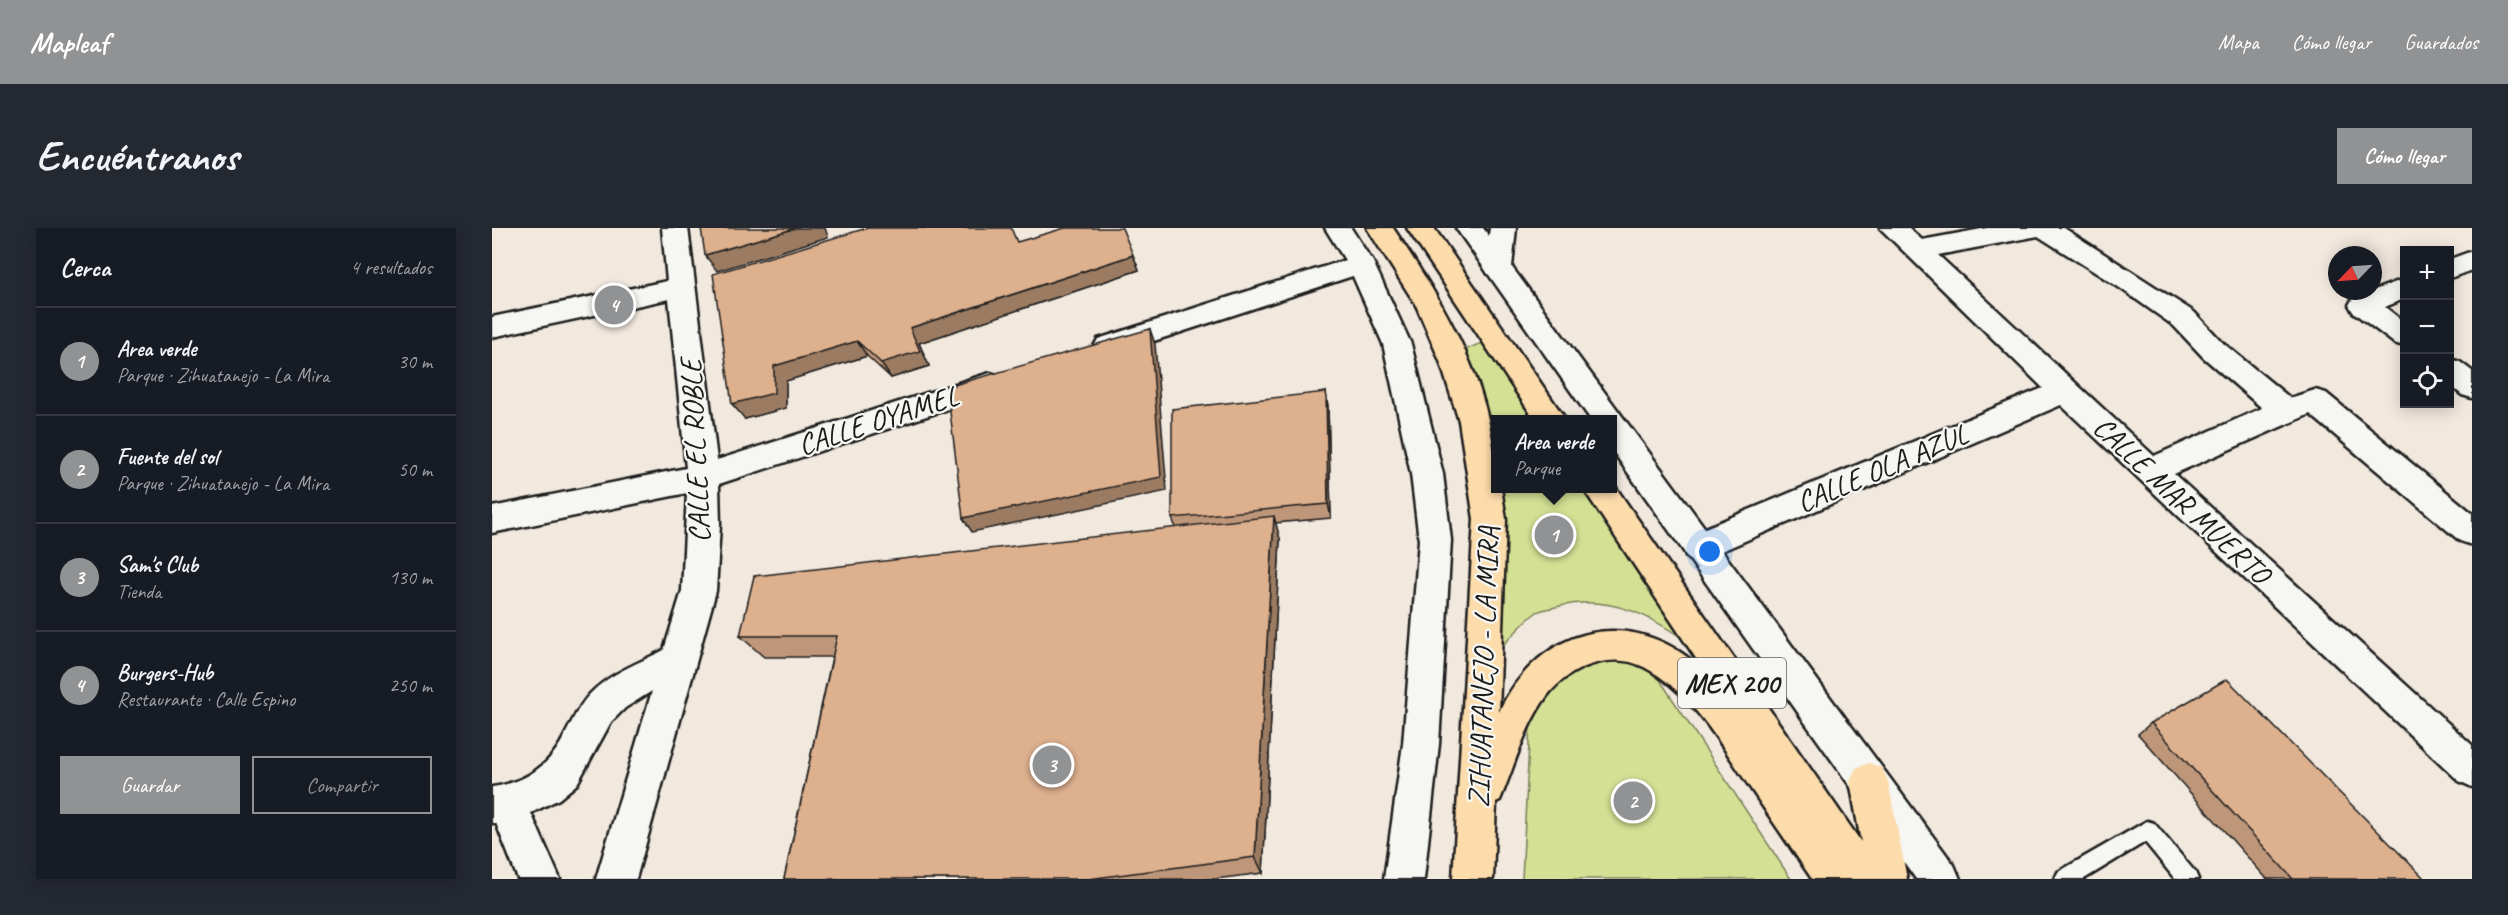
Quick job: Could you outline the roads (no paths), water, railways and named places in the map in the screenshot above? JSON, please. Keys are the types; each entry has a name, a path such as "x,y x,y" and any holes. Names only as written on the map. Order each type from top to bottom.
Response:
{"highway":[{"name":"ZIHUATANEJO - LA MIRA","path":"1380,228 1429,304 1455,361 1474,421 1490,519 1473,879"},
{"path":"1420,228 1548,415"},
{"name":"MEX 200","path":"1602,493 1806,792 1862,879"},
{"path":"1478,810 1517,712 1536,682 1581,650 1603,644 1628,645 1649,652 1673,666 1715,705 1836,879"},
{"path":"1869,781 1887,879"}],"street":[{"name":"CALLE EL ROBLE","path":"616,879 699,591 704,525 703,477 675,228"},
{"path":"1338,228 1361,264 1397,344 1426,474 1435,540 1421,744 1404,879"},
{"path":"1469,228 1604,415"},
{"path":"1498,267 1503,228"},
{"name":"CALLE MAR MUERTO","path":"1893,228 2150,471 2472,769"},
{"path":"1917,250 2034,228"},
{"path":"2045,228 2130,281 2184,319 2213,350 2285,411"},
{"path":"2454,267 2472,260"},
{"path":"1077,356 1361,264"},
{"path":"492,327 683,287"},
{"path":"2400,290 2363,305 2400,333"},
{"path":"2454,373 2472,387"},
{"name":"CALLE OYAMEL","path":"492,520 703,477 1021,374"},
{"name":"CALLE OLA AZUL","path":"1698,546 2065,391"},
{"path":"2150,471 2285,411 2315,401 2469,526"},
{"path":"1617,433 1940,879"},
{"path":"540,879 500,804 543,789 557,778 570,764 592,718 619,691 679,660"}],"lane":[{"path":"2065,879 2147,830 2188,879"}],"place":[{"name":"Burgers-Hub","path":"614,305"},
{"name":"Area verde","path":"1554,535"},
{"name":"Sam's Club","path":"1052,765"},
{"name":"Fuente del sol","path":"1633,801"}]}
